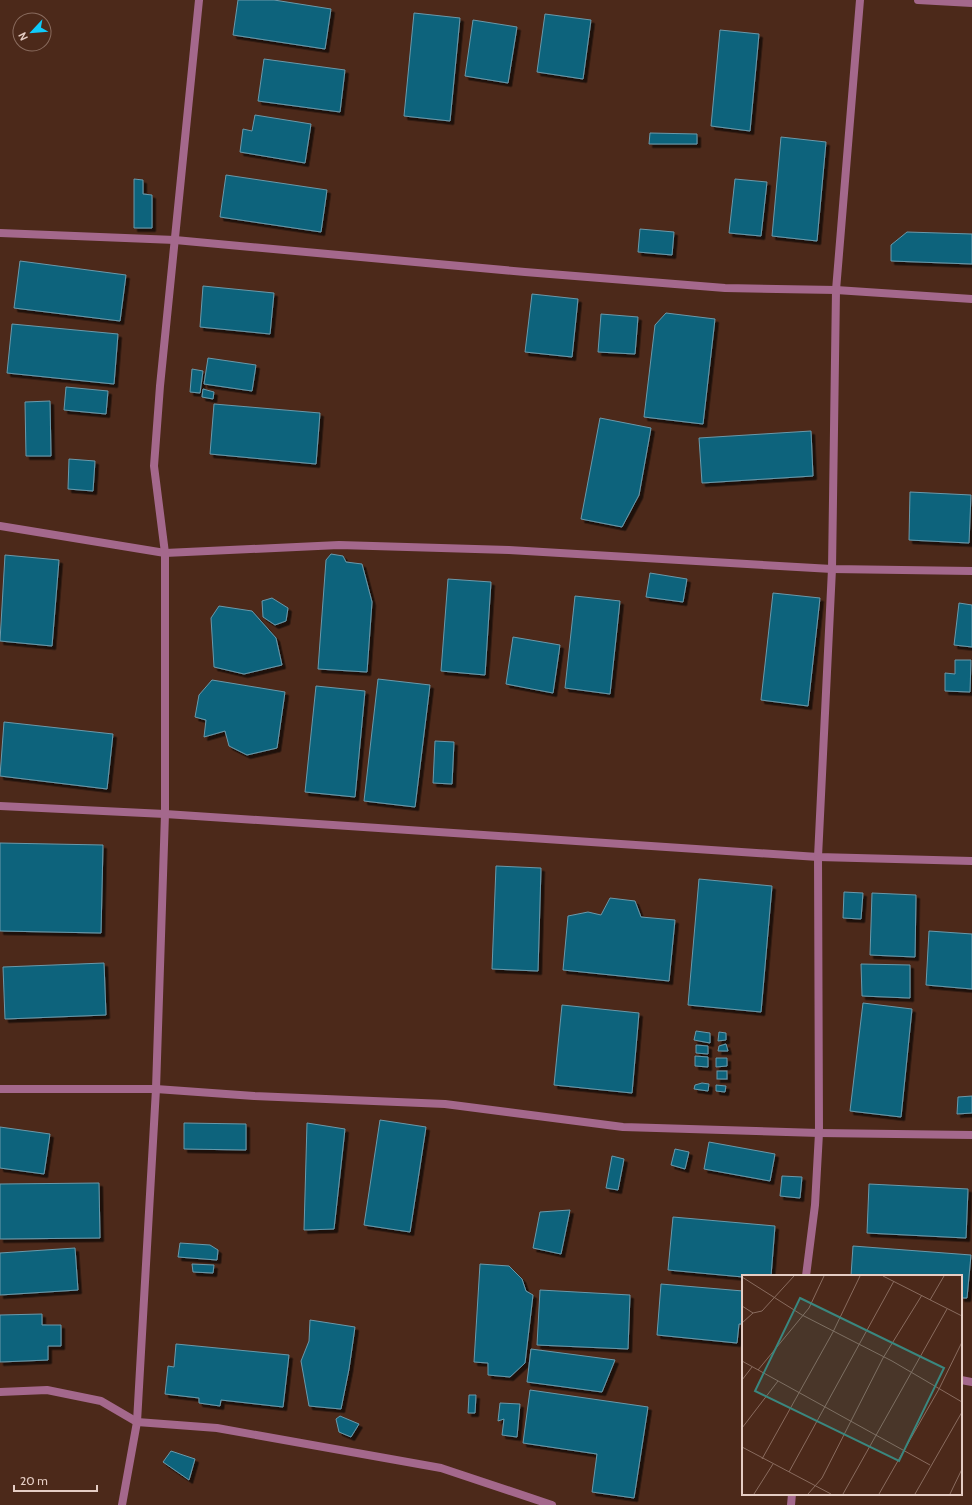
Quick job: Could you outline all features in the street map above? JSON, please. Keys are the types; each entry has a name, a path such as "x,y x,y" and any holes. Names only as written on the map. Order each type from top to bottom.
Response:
{"street":[{"path":"122,1505 137,1422 156,1089 165,814 165,553 154,466 160,386 199,0"},
{"path":"806,1275 815,1205 819,1133 818,857 832,569 836,290 860,0"},
{"path":"918,0 972,3"},
{"path":"0,234 175,240 525,272 725,288 836,290 972,299"},
{"path":"0,526 165,553 339,544 509,550 832,569 972,571"},
{"path":"0,806 165,814 818,857 972,861"},
{"path":"0,1089 156,1089 254,1096 445,1104 623,1127 819,1133 972,1135"},
{"path":"962,1380 972,1382"},
{"path":"0,1392 47,1390 101,1400 137,1422 217,1428 441,1468 552,1505"},
{"path":"791,1505 792,1495"}],"building":[{"path":"238,0 274,0 331,9 325,49 233,35"},
{"path":"414,13 460,18 450,121 404,116"},
{"path":"545,14 591,20 583,79 537,72"},
{"path":"473,20 517,27 508,83 465,76"},
{"path":"720,30 759,34 750,131 711,126"},
{"path":"264,59 345,70 340,112 258,101"},
{"path":"255,115 311,124 305,163 240,152 243,129 252,131"},
{"path":"650,133 697,134 697,144 649,144"},
{"path":"781,137 826,142 817,241 772,236"},
{"path":"226,175 327,190 321,232 220,217"},
{"path":"134,179 143,180 143,194 152,195 152,228 134,228"},
{"path":"735,179 767,182 761,236 729,233"},
{"path":"640,229 674,232 672,255 638,252"},
{"path":"907,232 972,234 972,264 891,261 891,245"},
{"path":"20,261 126,275 120,321 14,308"},
{"path":"203,286 274,293 270,334 200,327"},
{"path":"532,294 578,299 572,357 525,352"},
{"path":"666,313 715,319 703,424 644,417 655,325"},
{"path":"601,314 638,317 635,354 598,352"},
{"path":"12,324 118,334 114,384 7,373"},
{"path":"208,358 256,365 252,391 204,384"},
{"path":"192,369 203,371 200,393 190,392"},
{"path":"66,387 108,391 106,414 64,410"},
{"path":"203,389 214,392 213,399 202,397"},
{"path":"50,401 51,456 26,456 25,402"},
{"path":"214,404 320,413 316,464 210,454"},
{"path":"600,418 651,428 639,495 622,527 581,519"},
{"path":"811,431 813,476 702,483 699,438"},
{"path":"69,459 95,461 93,491 68,489"},
{"path":"910,492 971,495 969,543 909,540"},
{"path":"331,554 343,556 346,562 362,564 372,602 367,672 318,669 326,560"},
{"path":"5,555 59,560 52,646 0,641"},
{"path":"650,573 687,579 683,602 646,597"},
{"path":"448,579 491,582 485,675 441,671"},
{"path":"773,593 820,598 808,706 761,700"},
{"path":"575,596 620,601 610,694 565,688"},
{"path":"272,598 288,608 286,621 275,625 263,617 262,601"},
{"path":"959,603 972,605 972,647 954,645"},
{"path":"219,606 252,611 276,638 282,665 244,674 214,667 211,618"},
{"path":"513,637 560,645 553,693 506,684"},
{"path":"955,660 971,660 970,692 945,691 945,673 955,674"},
{"path":"378,679 430,685 415,807 364,801"},
{"path":"212,680 285,692 277,748 247,755 229,746 225,731 204,737 206,720 195,717 199,695"},
{"path":"316,686 365,691 355,797 305,792"},
{"path":"4,722 113,734 107,789 0,776"},
{"path":"435,741 454,742 452,784 433,783"},
{"path":"0,843 103,845 101,933 0,931"},
{"path":"496,866 541,868 538,971 492,969"},
{"path":"699,879 772,886 761,1012 688,1005"},
{"path":"844,892 863,893 861,919 843,918"},
{"path":"872,893 916,895 915,957 870,955"},
{"path":"610,898 635,901 641,917 675,920 669,981 563,970 568,916 588,912 601,915"},
{"path":"929,931 972,934 972,989 926,985"},
{"path":"104,963 106,1015 5,1019 3,967"},
{"path":"861,964 910,965 910,998 862,996"},
{"path":"863,1003 912,1009 901,1117 850,1111"},
{"path":"562,1005 639,1013 632,1093 554,1085"},
{"path":"696,1031 710,1033 710,1043 694,1040"},
{"path":"719,1032 726,1033 726,1040 718,1041"},
{"path":"726,1044 728,1051 718,1051 719,1046"},
{"path":"696,1045 708,1046 708,1054 696,1053"},
{"path":"695,1056 708,1057 708,1067 695,1066"},
{"path":"716,1058 727,1058 727,1066 716,1067"},
{"path":"717,1071 727,1071 727,1079 717,1079"},
{"path":"702,1083 709,1084 708,1091 694,1089 695,1085"},
{"path":"716,1085 726,1086 725,1092 716,1091"},
{"path":"972,1096 972,1113 957,1114 958,1097"},
{"path":"380,1120 426,1127 410,1232 364,1225"},
{"path":"184,1123 246,1124 246,1150 184,1149"},
{"path":"307,1123 345,1129 334,1229 304,1230"},
{"path":"0,1127 50,1134 44,1174 0,1168"},
{"path":"709,1142 775,1154 770,1181 704,1169"},
{"path":"675,1149 689,1152 685,1169 671,1165"},
{"path":"612,1156 624,1159 618,1190 606,1188"},
{"path":"782,1176 802,1177 800,1198 780,1196"},
{"path":"99,1183 100,1238 0,1239 0,1184"},
{"path":"869,1184 968,1189 966,1238 867,1233"},
{"path":"570,1210 561,1254 533,1248 540,1212"},
{"path":"673,1217 775,1226 771,1275 742,1275 742,1277 668,1270"},
{"path":"180,1243 210,1245 218,1250 217,1260 178,1257"},
{"path":"853,1246 971,1255 967,1298 962,1298 962,1275 851,1275"},
{"path":"75,1248 78,1290 0,1295 0,1253"},
{"path":"192,1264 214,1265 213,1273 193,1272"},
{"path":"480,1264 509,1266 522,1279 526,1291 533,1295 525,1363 510,1377 488,1375 488,1363 474,1362"},
{"path":"661,1284 742,1291 742,1324 739,1324 737,1343 657,1335"},
{"path":"540,1290 630,1295 628,1349 537,1345"},
{"path":"42,1314 42,1325 61,1325 61,1346 48,1346 48,1360 0,1362 0,1315"},
{"path":"310,1320 355,1327 341,1409 309,1406 301,1361 309,1341"},
{"path":"176,1344 289,1355 283,1407 221,1400 220,1406 199,1403 199,1398 165,1394 168,1366 174,1367"},
{"path":"531,1349 615,1360 602,1392 527,1382"},
{"path":"530,1390 648,1407 634,1498 592,1492 597,1454 523,1443"},
{"path":"469,1395 476,1395 475,1413 468,1413"},
{"path":"500,1403 520,1404 517,1437 502,1435 504,1419 498,1421"},
{"path":"340,1416 359,1424 351,1437 339,1432 336,1419"},
{"path":"171,1451 195,1459 189,1480 163,1462"}]}
